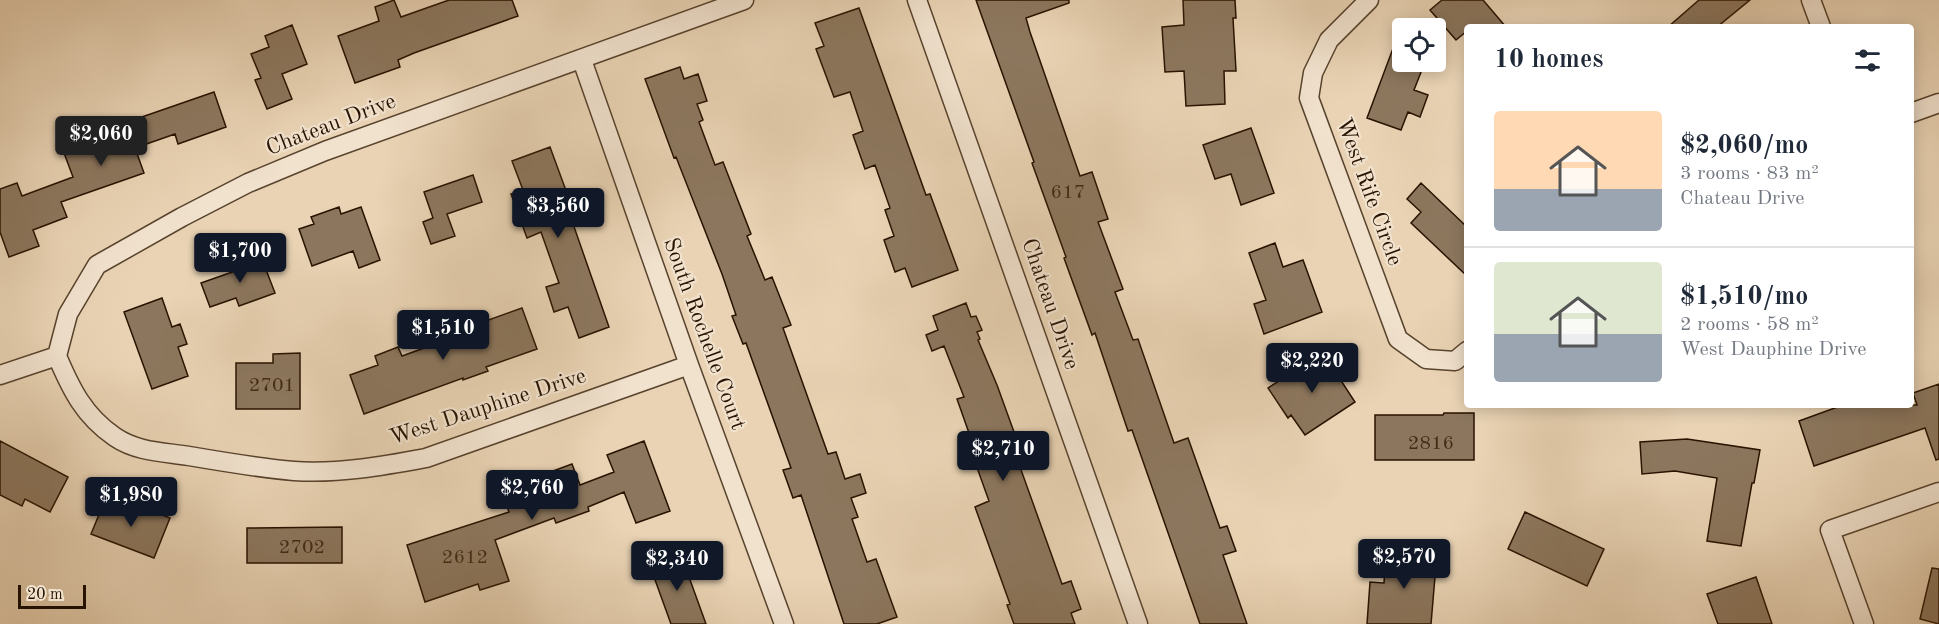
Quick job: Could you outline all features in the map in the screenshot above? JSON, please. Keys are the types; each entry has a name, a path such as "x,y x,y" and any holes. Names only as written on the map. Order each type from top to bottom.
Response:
{"street":[{"name":"Chateau Drive","path":"57,356 68,314 97,265 182,217 248,183 325,151 744,0"},
{"name":"Chateau Drive","path":"917,0 1138,624"},
{"name":"West Rife Circle","path":"1369,0 1329,40 1313,73 1309,98 1398,339 1426,359 1455,361 1464,354"},
{"path":"1805,24 1816,13"},
{"name":"South Rochelle Court","path":"582,60 689,366 784,624"},
{"path":"1914,112 1939,103"},
{"path":"0,375 57,356"},
{"name":"West Dauphine Drive","path":"57,356 74,394 96,421 116,438 145,451 295,471 363,468 426,458 689,366"},
{"path":"1864,624 1830,530 1939,492"}],"building":[{"path":"394,0 401,17 449,0 512,0 518,16 414,53 398,60 400,67 355,83 338,36 379,21 375,7"},
{"path":"976,0 1069,0 1069,3 1026,18 1080,176 1092,172 1108,219 1098,222 1123,289 1115,292 1133,340 1138,339 1174,443 1188,438 1220,528 1227,526 1236,551 1223,555 1247,624 1200,624 1132,430 1128,431 1095,333 1092,335 1064,258 1066,257 1032,163 1034,162"},
{"path":"1183,0 1235,0 1236,18 1233,18 1236,71 1224,71 1225,104 1186,106 1184,71 1165,72 1162,27 1184,25"},
{"path":"1442,0 1483,0 1503,24 1464,24 1464,33 1456,40 1446,28 1446,18 1437,18 1430,10"},
{"path":"1699,0 1750,0 1721,24 1671,24"},
{"path":"859,8 926,195 930,194 958,270 912,287 905,268 895,272 884,240 894,236 885,210 890,208 875,165 865,169 853,135 863,131 850,92 834,97 816,49 824,46 815,23"},
{"path":"292,25 307,64 282,74 292,99 267,109 255,80 261,78 251,54 269,47 265,36"},
{"path":"1392,51 1392,72 1421,72 1414,90 1428,95 1420,117 1408,112 1401,130 1367,118"},
{"path":"680,67 684,79 698,74 707,101 697,104 703,120 699,122 715,165 723,162 751,234 747,236 765,280 772,277 791,325 783,328 828,454 836,452 845,479 860,474 866,493 851,498 858,517 852,519 867,562 876,559 897,617 877,624 844,624 801,495 793,498 783,470 791,468 746,343 743,344 732,316 736,315 722,274 676,157 674,158 645,79"},
{"path":"214,92 226,127 178,144 175,134 135,148 144,173 61,202 67,217 33,230 39,246 9,257 0,232 0,189 17,183 22,196 73,177 61,145"},
{"path":"1251,128 1274,193 1241,205 1231,174 1215,179 1203,145"},
{"path":"550,147 568,196 570,195 579,218 572,221 609,327 579,338 568,307 554,312 546,287 559,283 541,232 527,238 511,194 523,190 512,161"},
{"path":"473,175 482,202 447,214 455,236 431,244 423,222 433,218 424,192"},
{"path":"1421,183 1464,224 1464,273 1411,223 1421,212 1407,199"},
{"path":"339,207 341,214 361,207 380,260 359,268 353,251 312,266 299,229 314,224 311,217"},
{"path":"1275,243 1283,267 1303,260 1322,312 1264,334 1254,304 1266,300 1249,253"},
{"path":"260,254 275,293 239,306 236,298 210,307 201,283 238,270 235,262"},
{"path":"162,298 172,327 180,324 187,344 178,347 188,376 152,389 124,312"},
{"path":"966,303 971,317 976,316 982,330 977,332 980,339 978,340 1026,465 1020,467 1062,584 1071,581 1081,609 1071,613 1075,624 1014,624 1007,605 1010,604 975,507 989,501 965,434 969,433 957,399 964,397 944,346 932,351 926,335 938,330 933,316"},
{"path":"522,308 537,349 486,367 488,371 364,414 350,375 378,365 375,356 398,347 402,356 449,339 447,335"},
{"path":"300,353 300,409 236,409 236,363 273,363 273,354"},
{"path":"1323,353 1355,402 1305,435 1291,415 1288,418 1268,388"},
{"path":"1939,384 1939,459 1936,460 1925,428 1814,466 1799,421 1835,408 1914,408 1914,405 1917,405 1914,393"},
{"path":"1444,413 1474,413 1474,460 1375,460 1375,415 1443,415"},
{"path":"1687,439 1760,450 1741,546 1707,541 1717,478 1675,471 1642,474 1640,442"},
{"path":"0,441 68,477 50,512 25,499 22,506 0,495"},
{"path":"644,441 670,511 636,523 624,492 588,507 589,511 556,523 554,518 495,540 509,581 480,590 478,584 425,602 407,545 509,512 501,490 572,464 580,485 614,472 607,455"},
{"path":"105,500 145,515 147,509 170,518 154,558 91,534"},
{"path":"1525,512 1604,549 1587,586 1508,549"},
{"path":"342,527 342,563 247,563 247,528"},
{"path":"1386,550 1437,553 1431,624 1367,624 1370,582 1384,583"},
{"path":"681,555 706,624 671,624 650,566"},
{"path":"1932,568 1939,569 1939,624 1920,619"},
{"path":"1756,577 1772,624 1718,624 1707,594"}]}
